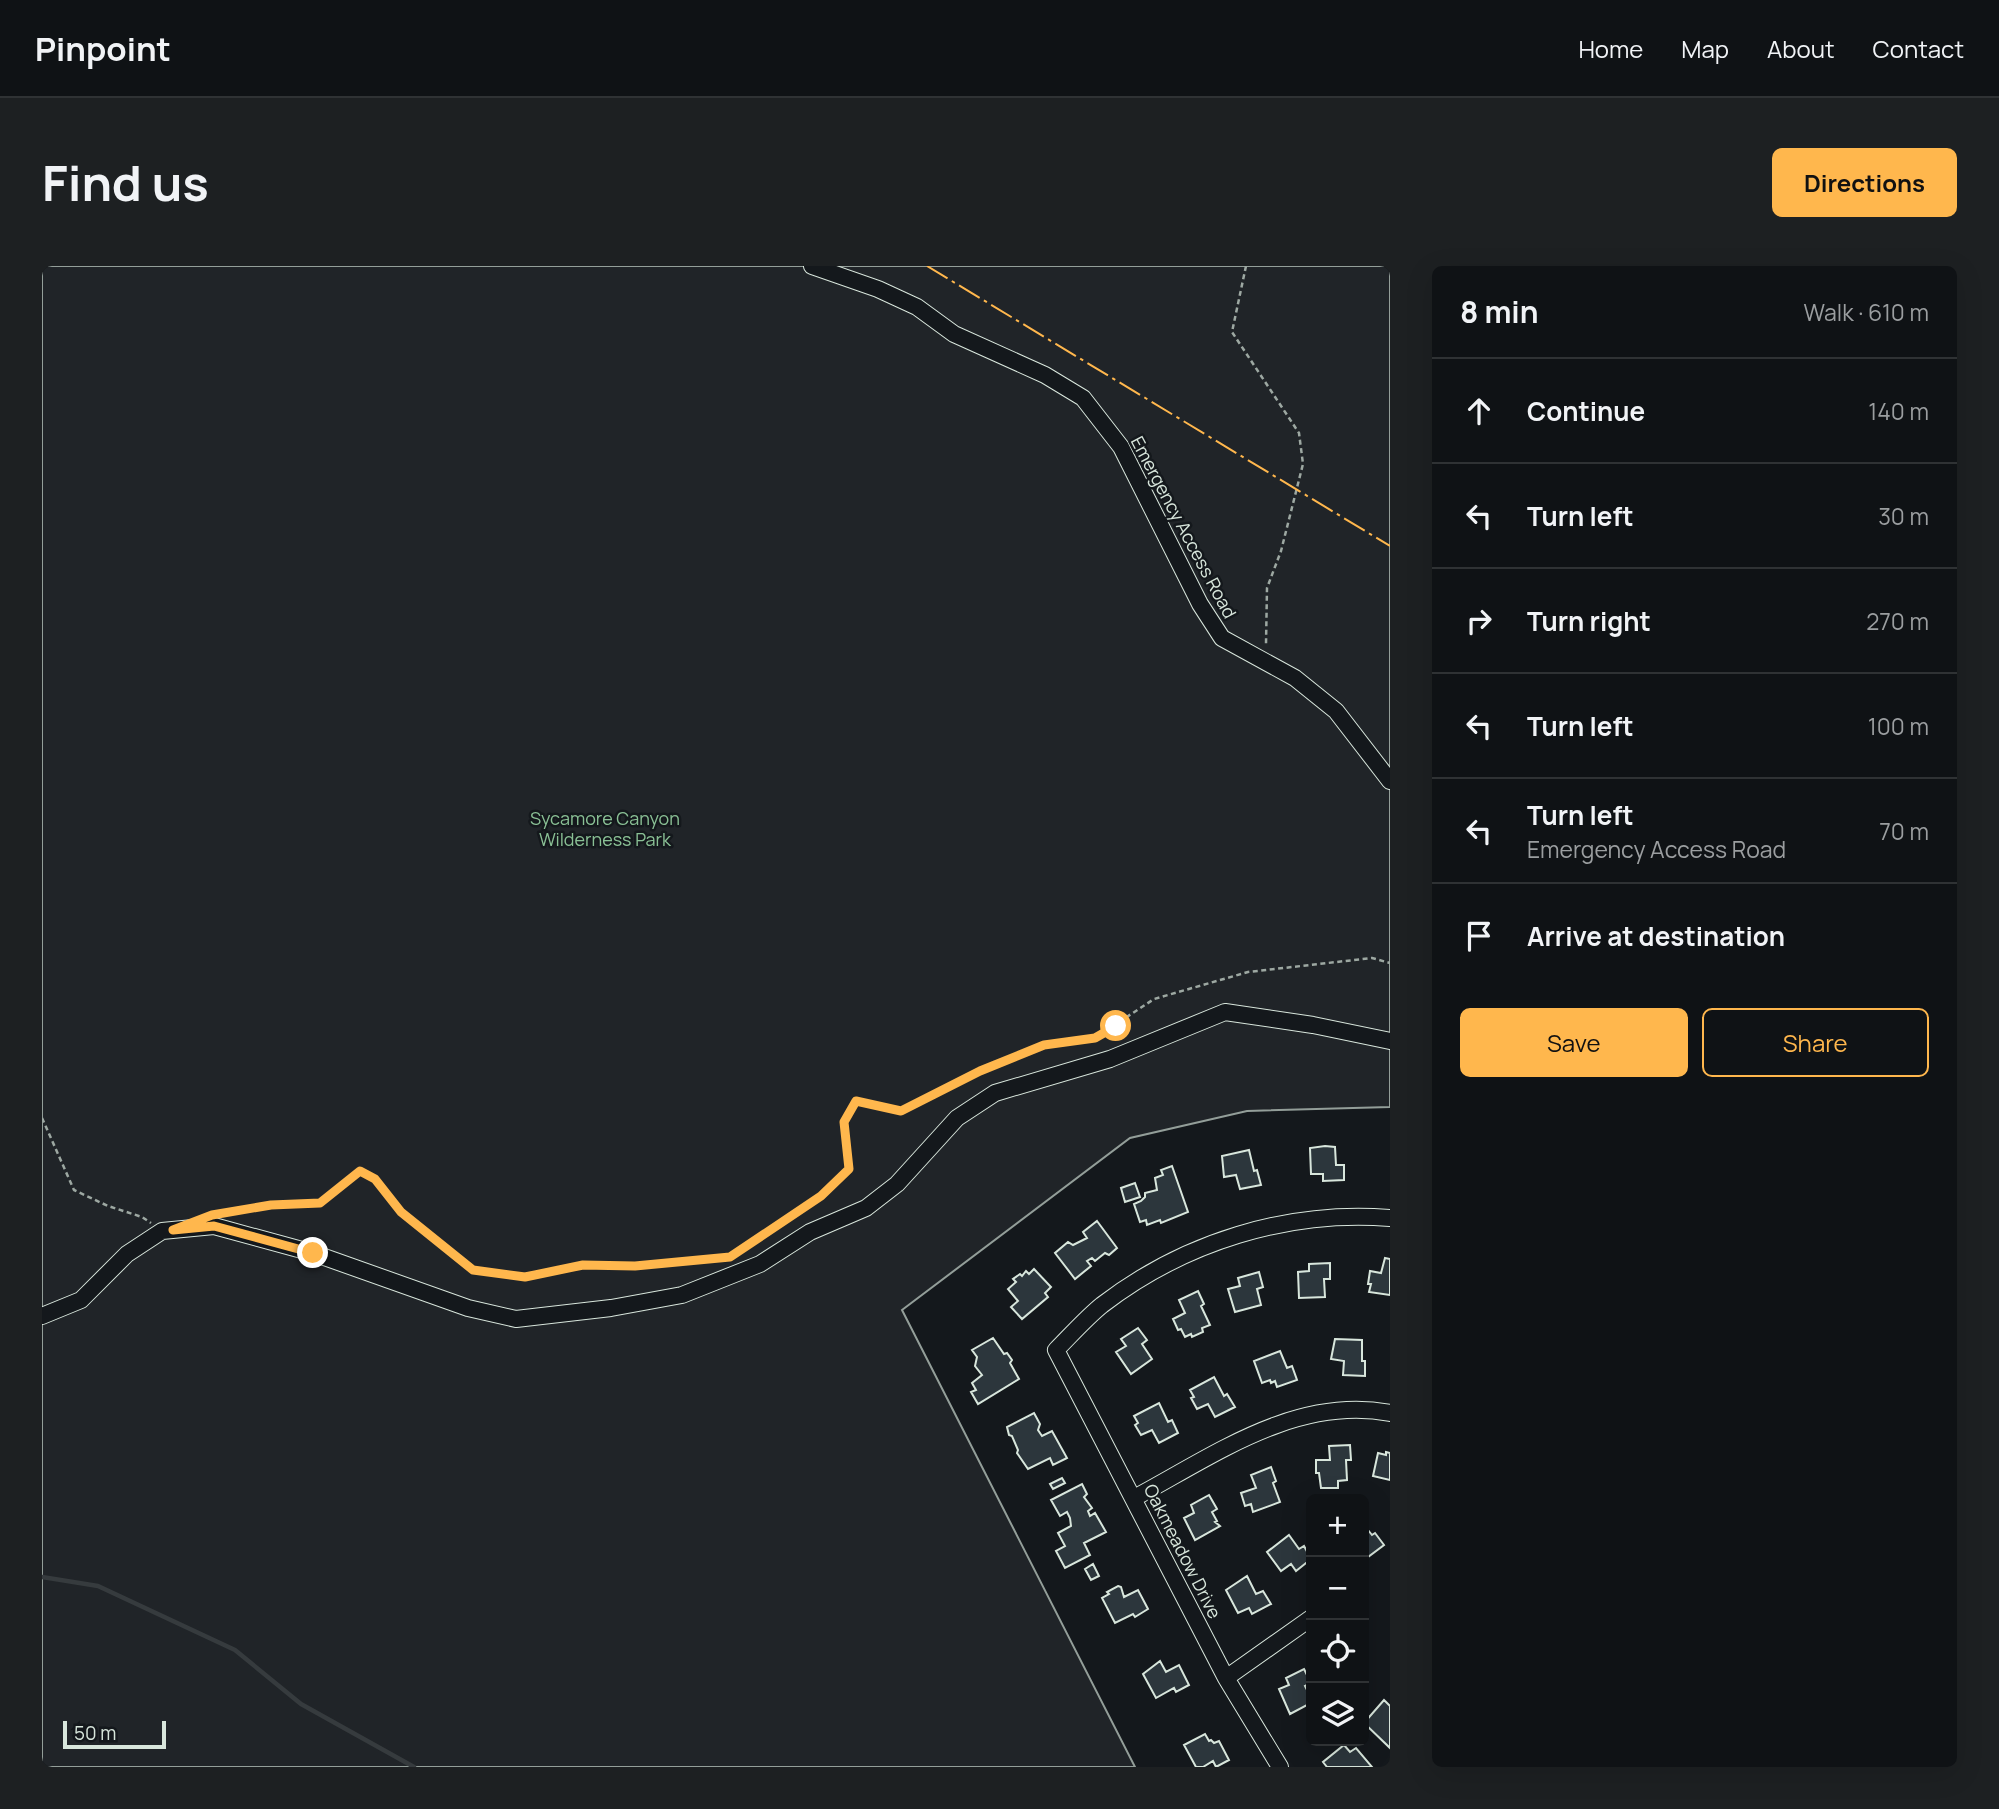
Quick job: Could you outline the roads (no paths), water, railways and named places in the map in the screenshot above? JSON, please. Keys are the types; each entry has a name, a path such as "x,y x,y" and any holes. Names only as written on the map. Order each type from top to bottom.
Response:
{"street":[{"name":"Emergency Access Road","path":"812,266 878,289 917,307 954,334 1045,375 1083,398 1121,447 1200,604 1222,638 1295,678 1336,711 1390,781"},
{"path":"42,1316 81,1300 127,1254 162,1231 214,1226 313,1253 468,1308 516,1319 611,1308 682,1294 760,1264 810,1232 866,1208 897,1184 957,1118 995,1093 1110,1059 1225,1012 1390,1039"},
{"name":"Oakmeadow Drive","path":"1280,1767 1226,1678 1056,1350 1102,1306 1154,1270 1191,1251 1237,1234 1320,1218 1390,1218"},
{"path":"1134,1498 1258,1432 1298,1417 1339,1409 1390,1413"},
{"path":"1226,1678 1308,1620"}],"waterway":[{"path":"42,1577 98,1586 235,1650 301,1704 414,1767"}],"park label":[{"name":"Sycamore Canyon Wilderness Park","path":"605,828"}]}
